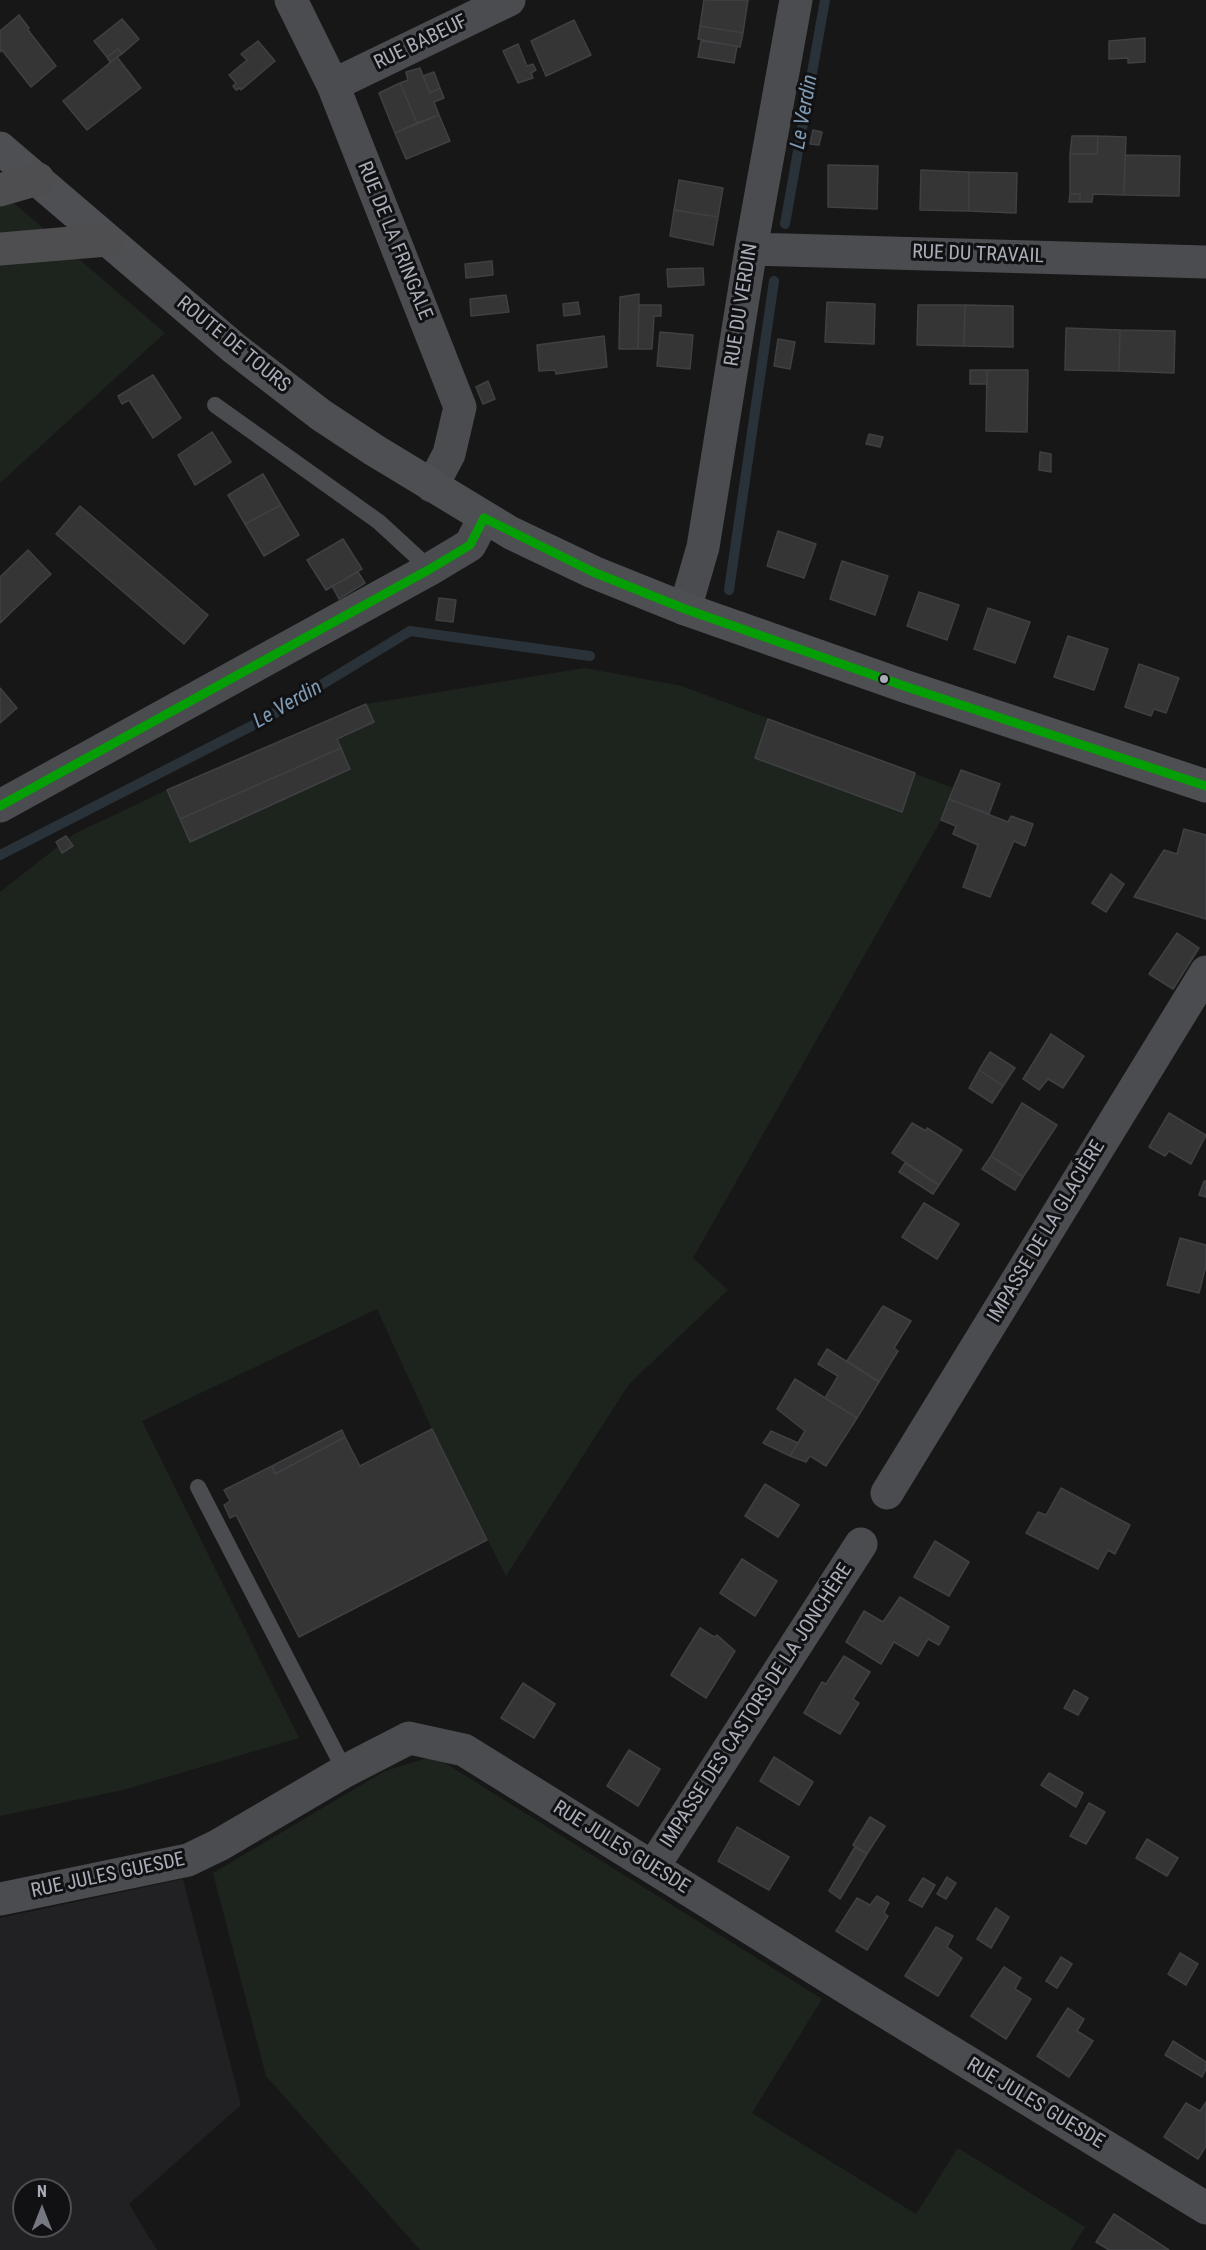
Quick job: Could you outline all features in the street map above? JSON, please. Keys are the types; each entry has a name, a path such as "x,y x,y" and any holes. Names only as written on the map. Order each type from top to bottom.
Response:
{"highway":[{"path":"0,190 38,179"},
{"path":"0,249 107,240"}],"main road":[{"name":"ROUTE DE TOURS","path":"0,148 219,335 274,379 330,421 484,519 593,572 685,609 907,687 1206,786"}],"street":[{"name":"RUE DE LA FRINGALE","path":"291,0 333,85 460,407 449,454 432,486"},
{"name":"RUE BABEUF","path":"333,85 509,0"},
{"name":"RUE DU VERDIN","path":"685,609 704,548 751,249 796,0"},
{"name":"RUE DU TRAVAIL","path":"751,249 1206,262"},
{"path":"0,806 430,569 470,545 484,519"},
{"name":"IMPASSE DE LA GLACIÈRE","path":"887,1493 1206,972"},
{"name":"IMPASSE DES CASTORS DE LA JONCHÈRE","path":"653,1868 861,1544"},
{"name":"RUE JULES GUESDE","path":"0,1899 188,1860 219,1845 345,1771 409,1738 464,1750 1206,2208"}],"lane":[{"path":"215,405 379,522 430,569"},
{"path":"198,1487 345,1771"}],"shaded area":[{"path":"0,191 165,333 0,483"},
{"path":"585,668 682,686 953,788 941,820 693,1258 728,1290 629,1384 506,1576 432,1429 377,1309 142,1421 299,1738 123,1790 0,1816 0,892 74,834 167,790 366,704"},
{"path":"434,1756 822,1999 752,2113 916,2214 958,2148 1085,2227 1071,2250 420,2250 266,2076 213,1873 385,1771"},
{"path":"183,1879 241,2105 129,2204 157,2250 0,2250 0,1918"}],"building":[{"path":"704,0 748,0 743,33 700,26"},
{"path":"19,15 56,66 31,87 2,50 0,52 0,31"},
{"path":"122,19 139,39 122,54 118,49 107,57 94,41"},
{"path":"574,20 591,55 546,76 531,41"},
{"path":"700,26 743,33 740,47 698,39"},
{"path":"1145,38 1145,62 1128,63 1128,58 1109,59 1109,41"},
{"path":"258,41 275,61 241,90 240,88 236,90 233,86 236,83 229,75 247,60 241,54"},
{"path":"701,41 737,46 734,63 698,57"},
{"path":"518,44 527,66 533,64 536,70 531,73 533,78 518,83 503,51"},
{"path":"118,49 122,54 110,62 107,57"},
{"path":"117,57 141,88 87,130 63,101"},
{"path":"420,68 430,93 440,88 444,98 434,102 439,115 417,123 400,83 408,80 406,72"},
{"path":"434,72 440,88 430,93 423,76"},
{"path":"400,83 417,123 395,133 379,93"},
{"path":"439,115 450,141 406,159 395,133"},
{"path":"813,130 822,132 819,145 810,144"},
{"path":"1072,136 1098,136 1097,154 1070,154"},
{"path":"1098,136 1126,137 1124,195 1093,194 1092,202 1080,202 1080,194 1070,194 1070,154 1097,154"},
{"path":"1125,155 1180,156 1179,196 1124,195"},
{"path":"828,165 878,166 877,209 828,207"},
{"path":"921,170 969,172 969,211 920,210"},
{"path":"969,172 1017,173 1016,213 969,211"},
{"path":"679,180 723,188 718,217 674,210"},
{"path":"1070,194 1080,194 1080,202 1069,202"},
{"path":"674,210 718,217 713,245 670,236"},
{"path":"492,261 493,275 466,278 465,264"},
{"path":"703,268 704,285 668,287 667,269"},
{"path":"639,294 638,349 619,349 620,297"},
{"path":"506,295 509,312 471,316 470,299"},
{"path":"578,302 580,314 564,316 563,304"},
{"path":"827,302 875,304 874,344 825,342"},
{"path":"639,305 661,305 661,316 654,316 652,349 638,349"},
{"path":"918,305 965,305 964,346 917,345"},
{"path":"965,305 1013,306 1013,347 964,346"},
{"path":"1066,328 1120,330 1119,371 1065,370"},
{"path":"1120,330 1175,331 1174,373 1119,371"},
{"path":"660,332 693,335 690,369 657,366"},
{"path":"604,336 607,367 556,374 555,370 539,371 537,345"},
{"path":"778,339 795,342 790,369 774,366"},
{"path":"970,370 987,370 987,384 970,384"},
{"path":"987,370 1028,370 1027,432 986,431"},
{"path":"153,375 181,418 153,438 129,400 122,404 118,396"},
{"path":"488,381 495,399 483,404 476,387"},
{"path":"212,432 231,462 195,485 178,455"},
{"path":"869,434 883,437 880,447 866,444"},
{"path":"1040,452 1051,454 1051,472 1039,470"},
{"path":"263,474 281,505 245,524 228,495"},
{"path":"281,505 299,535 264,556 245,524"},
{"path":"80,506 208,615 184,644 56,534"},
{"path":"778,531 816,544 804,578 767,566"},
{"path":"343,539 362,569 326,590 307,560"},
{"path":"28,550 51,574 0,623 0,577"},
{"path":"842,561 888,576 875,615 830,599"},
{"path":"358,572 365,583 339,599 332,586"},
{"path":"919,592 959,605 947,640 907,626"},
{"path":"439,598 456,600 453,622 436,620"},
{"path":"988,608 1030,622 1015,663 974,649"},
{"path":"1068,636 1108,649 1094,690 1054,677"},
{"path":"1139,664 1179,678 1166,713 1154,709 1151,716 1125,707"},
{"path":"0,688 17,708 0,723"},
{"path":"366,704 374,722 337,739 341,748 180,819 167,790"},
{"path":"768,719 915,773 902,812 755,758"},
{"path":"341,748 350,769 190,842 180,819"},
{"path":"961,770 1000,784 989,814 949,799"},
{"path":"949,799 1008,822 1011,816 1033,824 1025,846 1014,841 990,897 963,887 978,845 953,834 956,826 941,820"},
{"path":"1184,829 1206,835 1206,919 1134,897 1164,850 1177,854"},
{"path":"66,836 73,846 62,853 56,842"},
{"path":"1111,874 1124,884 1106,912 1092,903"},
{"path":"1177,933 1199,948 1173,989 1149,974"},
{"path":"1051,1034 1084,1056 1063,1088 1048,1079 1039,1090 1023,1079"},
{"path":"990,1052 1015,1068 1003,1086 979,1070"},
{"path":"979,1070 1003,1086 992,1103 969,1088"},
{"path":"1022,1103 1057,1125 1023,1177 991,1156"},
{"path":"1169,1113 1206,1135 1191,1164 1169,1151 1165,1156 1149,1147"},
{"path":"912,1123 926,1131 927,1128 962,1150 939,1185 892,1153"},
{"path":"991,1156 1023,1177 1015,1190 982,1169"},
{"path":"905,1163 939,1185 933,1194 899,1172"},
{"path":"1206,1181 1206,1197 1199,1195"},
{"path":"924,1203 959,1224 937,1259 902,1237"},
{"path":"1180,1238 1206,1245 1206,1266 1199,1293 1167,1285"},
{"path":"883,1306 911,1321 894,1348 898,1351 879,1382 847,1361"},
{"path":"827,1349 879,1382 857,1418 825,1398 838,1376 818,1364"},
{"path":"795,1379 857,1418 826,1466 810,1456 806,1462 790,1456 805,1431 777,1409"},
{"path":"432,1429 487,1540 299,1637 236,1515 230,1518 224,1505 230,1501 224,1490 272,1466 275,1474 345,1437 360,1466"},
{"path":"342,1430 345,1437 275,1474 272,1466"},
{"path":"771,1431 798,1443 790,1456 763,1443"},
{"path":"765,1484 799,1505 778,1537 745,1516"},
{"path":"1061,1488 1130,1525 1115,1554 1108,1550 1098,1569 1026,1533 1038,1512 1046,1515"},
{"path":"935,1541 969,1562 949,1596 914,1577"},
{"path":"742,1559 777,1581 755,1616 720,1593"},
{"path":"900,1597 949,1627 939,1645 928,1639 918,1656 894,1642 881,1664 846,1642 864,1611 883,1622"},
{"path":"700,1628 714,1637 717,1635 735,1651 706,1698 671,1675"},
{"path":"844,1656 870,1672 853,1699 859,1703 840,1734 804,1713 822,1682 826,1684"},
{"path":"523,1683 555,1704 534,1738 501,1718"},
{"path":"1074,1690 1088,1698 1078,1715 1064,1708"},
{"path":"629,1750 660,1769 638,1806 607,1786"},
{"path":"774,1757 813,1782 799,1805 760,1781"},
{"path":"1049,1773 1083,1793 1076,1807 1041,1785"},
{"path":"1089,1803 1105,1812 1086,1844 1070,1836"},
{"path":"870,1817 885,1826 867,1854 853,1845"},
{"path":"737,1827 789,1857 769,1890 718,1861"},
{"path":"1147,1839 1178,1858 1167,1876 1136,1858"},
{"path":"855,1847 867,1854 840,1899 829,1891"},
{"path":"947,1877 956,1883 946,1899 937,1894"},
{"path":"923,1878 935,1885 922,1907 909,1900"},
{"path":"877,1896 889,1903 884,1913 888,1916 867,1950 836,1931 857,1898 870,1905"},
{"path":"996,1908 1009,1917 991,1948 977,1939"},
{"path":"936,1927 953,1936 947,1947 962,1958 938,1996 905,1976"},
{"path":"1180,1953 1198,1964 1186,1985 1168,1974"},
{"path":"1061,1957 1072,1964 1057,1988 1046,1981"},
{"path":"1004,1967 1021,1978 1015,1989 1031,1999 1006,2039 971,2016"},
{"path":"1068,2008 1084,2019 1077,2031 1093,2041 1069,2077 1037,2056"},
{"path":"1173,2041 1206,2062 1206,2069 1202,2077 1165,2055"},
{"path":"1206,2102 1206,2146 1198,2159 1164,2137 1186,2103 1200,2111"},
{"path":"1114,2214 1169,2250 1109,2250 1096,2242"}],"waterway":[{"name":"Le Verdin","path":"785,224 825,0"},
{"name":"Le Verdin","path":"729,590 774,281"},
{"name":"Le Verdin","path":"0,855 267,718 410,631 590,656"}],"transit line":[{"path":"484,518 593,572 685,609 907,687 1206,786"},
{"path":"0,806 430,569 470,545 484,518"}]}
